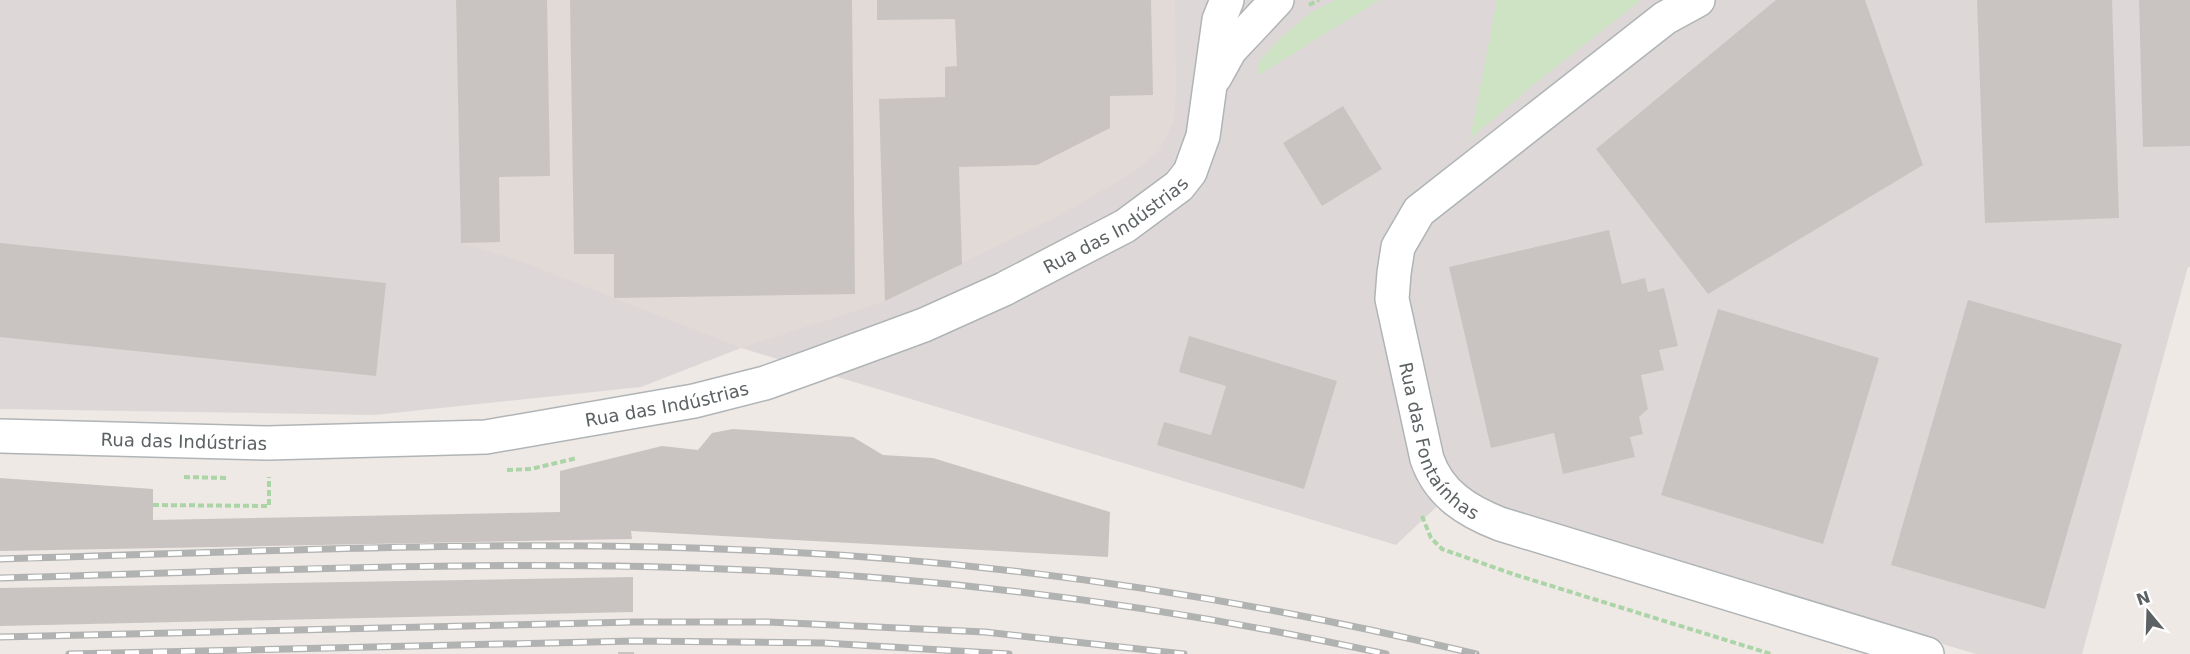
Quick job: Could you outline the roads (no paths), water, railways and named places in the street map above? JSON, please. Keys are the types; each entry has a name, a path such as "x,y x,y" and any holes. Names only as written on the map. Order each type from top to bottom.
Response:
{"street":[{"name":"Rua das Indústrias","path":"0,436 268,443 486,437 694,401 765,383 924,325 1004,289 1125,226 1179,186 1190,172 1203,136 1219,20 1227,0"},
{"name":"Rua das Indústrias","path":"1211,84 1230,50 1277,0"},
{"name":"Rua das Fontaínhas","path":"1698,0 1670,9 1419,211 1398,247 1392,299 1432,472 1440,485 1460,505 1500,524 1927,654"}],"railway":[{"path":"0,559 480,546 672,547 857,556 1035,574 1213,600 1389,634 1476,654"},
{"path":"0,578 280,569 468,566 655,567 828,574 909,580 1069,598 1228,623 1386,654"},
{"path":"0,637 633,622 768,622 985,632 1184,654"},
{"path":"69,654 634,641 824,643 1009,654"}]}
